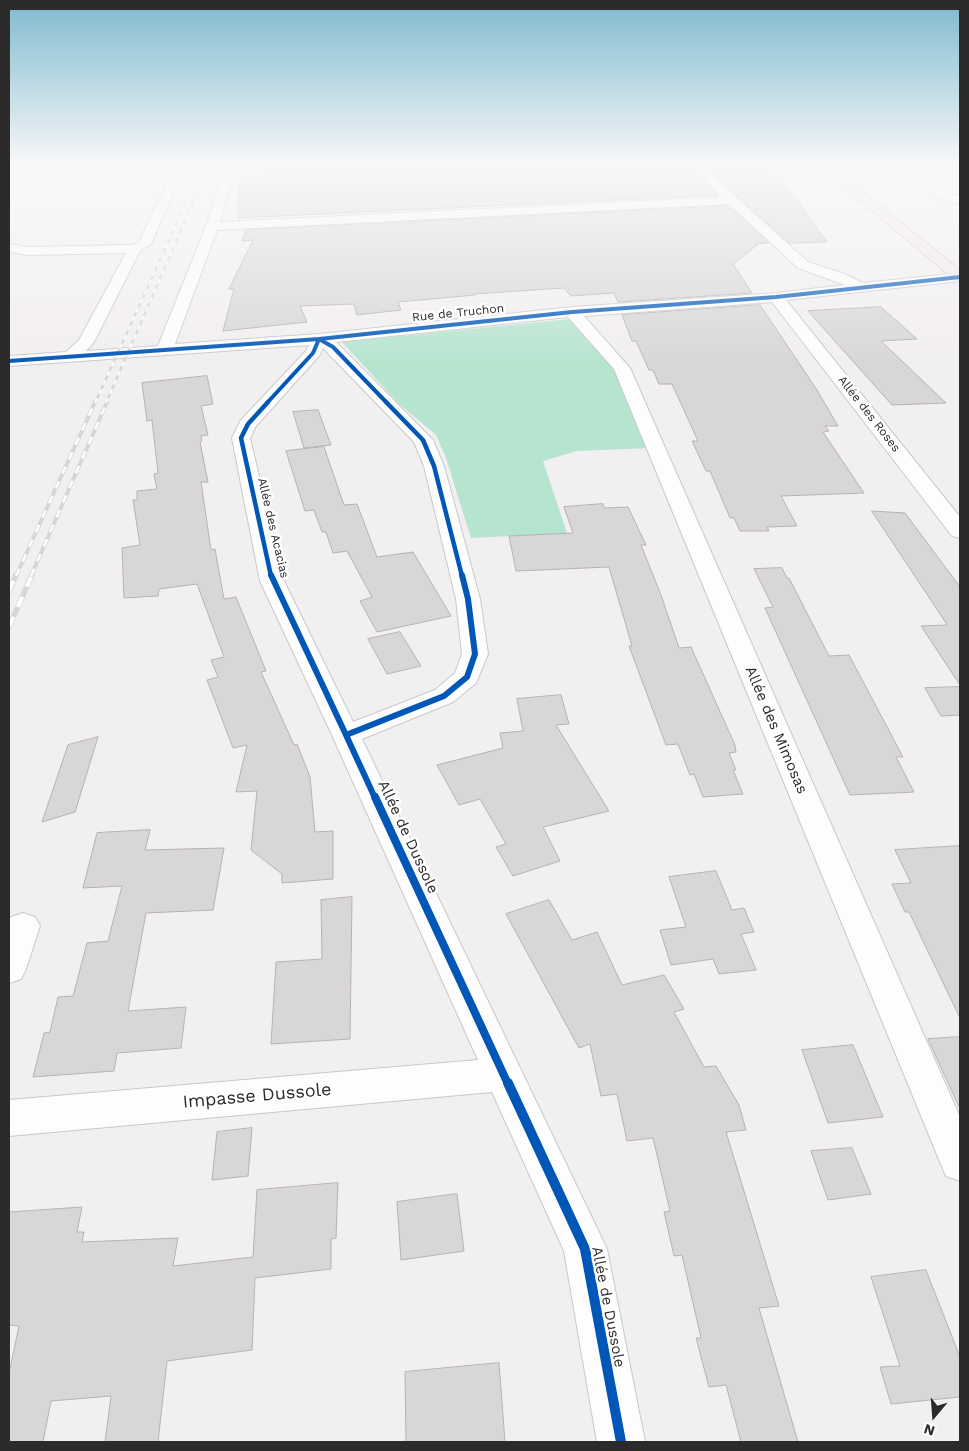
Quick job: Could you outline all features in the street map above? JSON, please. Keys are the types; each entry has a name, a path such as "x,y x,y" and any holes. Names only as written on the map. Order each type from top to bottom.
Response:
{"highway":[{"path":"904,232 960,277"}],"street":[{"path":"71,356 86,342 136,249 144,244 150,232"},
{"path":"164,351 210,232"},
{"path":"767,232 803,265 837,276 864,289"},
{"path":"9,248 29,251 136,249"},
{"name":"Rue de Truchon","path":"9,361 319,339 572,312 864,289 960,277"},
{"name":"Allée des Roses","path":"776,297 960,531"},
{"name":"Allée des Mimosas","path":"572,312 622,368 960,1162"},
{"path":"319,339 333,347 423,440 434,466 468,599 475,654 468,676 444,696 346,735"},
{"name":"Allée des Acacias","path":"319,339 313,353 248,424 241,438 272,580 346,735"},
{"name":"Allée de Dussole","path":"346,735 585,1249 621,1442"},
{"path":"9,969 23,926"},
{"name":"Impasse Dussole","path":"9,1118 505,1074"}],"green space":[{"path":"570,319 618,371 651,448 577,451 543,461 567,533 471,538 446,458 436,435 399,404 342,342"}],"building":[{"path":"245,232 756,232 769,243 755,244 757,245 733,264 752,293 618,302 614,293 571,296 564,288 474,294 398,302 401,310 357,315 354,304 300,306 307,322 223,331 234,289 229,289 253,240 242,241"},
{"path":"777,232 820,232 827,242 789,243"},
{"path":"760,305 817,390 838,426 825,426 829,431 823,432 864,493 781,496 797,526 767,527 769,531 740,531 734,518 730,518 710,471 706,471 692,441 698,441 672,384 659,384 653,370 649,370 636,341 632,341 622,315"},
{"path":"881,307 917,339 881,341 946,403 892,405 808,311"},
{"path":"207,376 213,404 201,406 208,435 201,436 202,441 200,442 208,482 201,482 211,550 215,549 224,599 236,597 266,671 261,672 294,745 297,744 310,777 315,832 333,831 333,879 282,883 282,874 251,850 257,791 236,792 247,745 233,748 207,680 218,677 211,660 224,657 197,584 159,589 158,596 124,598 122,548 140,545 133,500 137,500 137,491 157,489 154,474 158,473 152,420 147,421 142,383"},
{"path":"318,410 331,445 304,448 293,412"},
{"path":"324,447 344,505 357,504 377,557 413,552 451,616 377,632 360,601 372,597 347,551 333,553 326,532 322,532 314,510 305,511 286,451"},
{"path":"603,504 604,508 628,507 646,545 641,545 679,648 691,647 735,745 736,752 729,753 736,770 733,770 743,794 703,797 694,774 690,775 678,744 666,745 629,646 632,646 609,567 516,571 509,536 573,533 564,507"},
{"path":"872,511 905,513 960,587 960,685 921,626 947,625"},
{"path":"782,568 829,656 849,655 903,757 896,757 914,792 850,795 765,608 773,607 754,569"},
{"path":"400,632 421,666 387,674 368,639"},
{"path":"960,687 960,715 941,716 925,688"},
{"path":"561,695 569,724 556,725 609,811 543,827 560,861 513,876 496,847 506,844 480,799 459,805 437,765 503,748 500,733 523,731 517,699"},
{"path":"98,737 75,812 42,822 68,745"},
{"path":"150,830 145,850 224,848 213,910 146,913 128,1011 186,1007 181,1048 117,1053 114,1071 33,1077 44,1033 50,1032 58,997 73,996 87,943 108,941 122,886 83,888 97,833"},
{"path":"960,846 960,1018 909,912 905,912 892,884 911,883 895,850"},
{"path":"716,871 732,910 744,908 754,932 741,934 756,970 719,974 713,959 671,965 660,930 686,927 669,877"},
{"path":"352,897 350,1039 271,1044 276,962 322,959 321,900"},
{"path":"549,900 572,940 597,932 622,985 664,975 684,1009 674,1012 704,1067 716,1066 739,1105 746,1130 726,1132 779,1306 759,1308 798,1442 741,1442 726,1385 709,1387 696,1338 701,1338 682,1255 674,1256 664,1212 670,1211 653,1138 627,1141 617,1094 601,1096 590,1044 579,1048 506,914"},
{"path":"960,1037 960,1109 928,1039"},
{"path":"853,1045 883,1117 828,1123 802,1050"},
{"path":"252,1128 248,1176 212,1180 217,1132"},
{"path":"852,1148 871,1194 828,1200 811,1151"},
{"path":"338,1183 336,1238 331,1239 331,1269 255,1278 252,1350 167,1361 158,1442 105,1442 111,1396 51,1401 43,1442 9,1442 9,1373 19,1326 9,1325 9,1212 82,1207 77,1232 84,1232 82,1242 178,1238 173,1266 253,1257 257,1190"},
{"path":"457,1194 464,1251 401,1260 397,1202"},
{"path":"926,1270 960,1357 960,1397 891,1404 880,1367 900,1366 871,1277"},
{"path":"499,1363 505,1442 406,1442 405,1372"}],"railway":[{"path":"95,403 173,232"},
{"path":"106,403 181,232"},
{"path":"16,576 95,402"},
{"path":"31,576 107,402"},
{"path":"9,591 16,575"},
{"path":"9,627 32,575"}],"cycle path":[{"path":"9,361 319,339 572,312 776,297 960,277"},
{"path":"346,735 272,581 241,438 248,424 313,353 319,339 333,347 423,440 434,466 468,599 475,654 467,677 444,696 346,735 585,1249 621,1442"}]}
